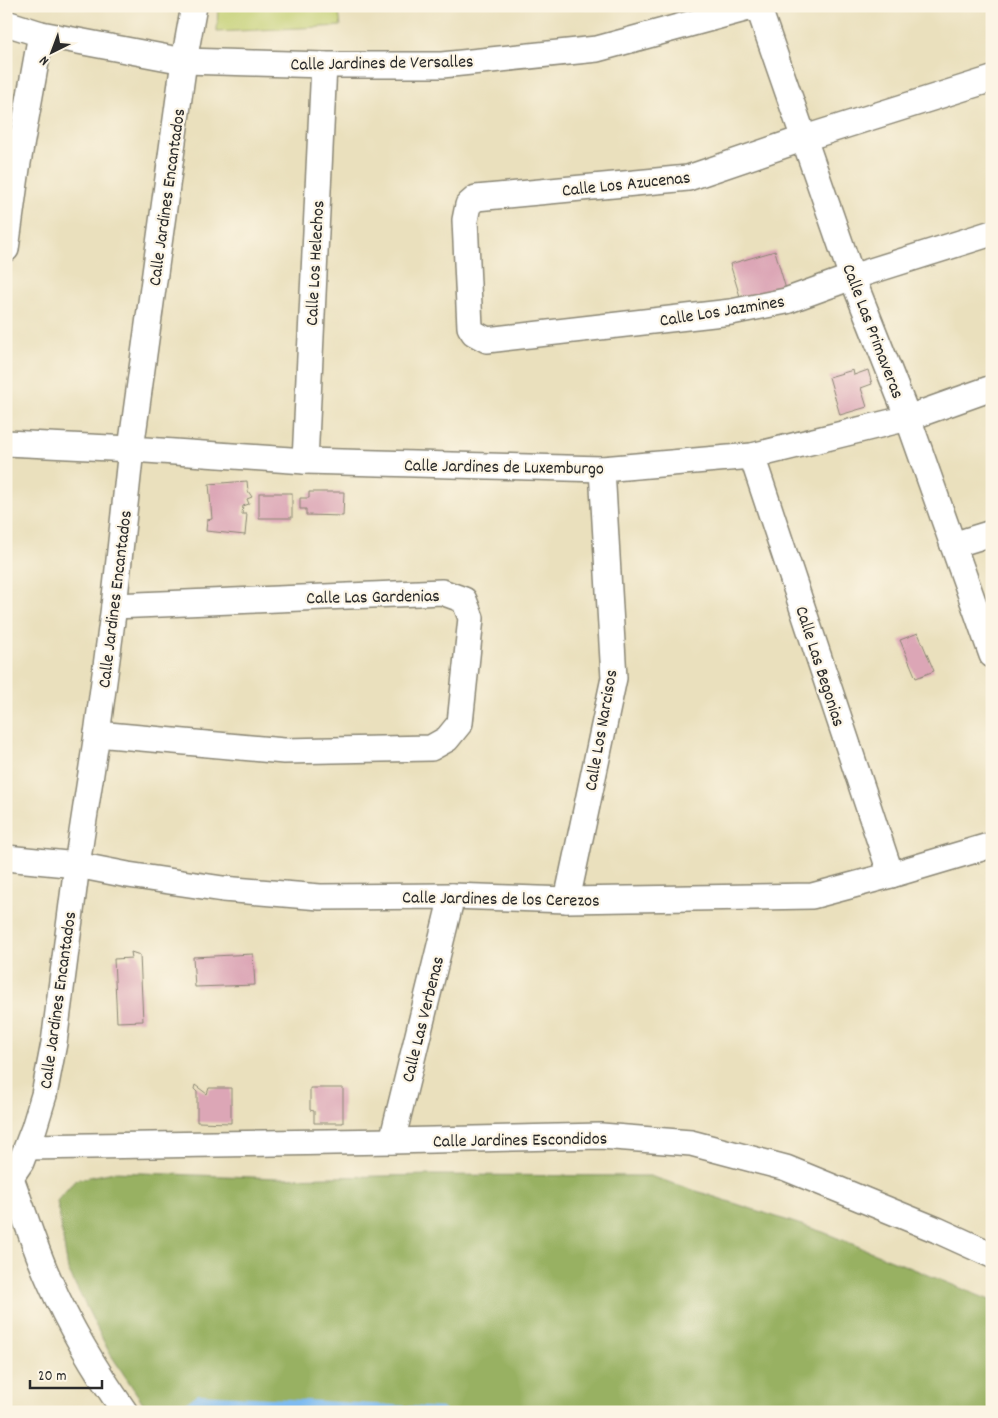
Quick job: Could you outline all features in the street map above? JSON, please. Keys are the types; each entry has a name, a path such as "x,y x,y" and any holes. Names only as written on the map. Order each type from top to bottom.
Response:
{"street":[{"name":"Calle Jardines Encantados","path":"8,1181 28,1147 44,1095 54,1043 114,606 131,449 184,61 194,6"},
{"name":"Calle Jardines de Versalles","path":"6,23 42,34 184,61 324,65 442,65 597,49 757,6"},
{"name":"Calle Las Primaveras","path":"757,6 852,276 908,418 992,655"},
{"path":"6,249 12,166 42,34"},
{"name":"Calle Los Helechos","path":"305,461 324,65"},
{"name":"Calle Los Azucenas","path":"474,333 470,327 465,220 468,205 476,198 688,178 805,138 992,80"},
{"name":"Calle Los Jazmines","path":"474,333 487,340 731,312 786,300 852,276 992,233"},
{"name":"Calle Jardines de Luxemburgo","path":"6,444 131,449 305,461 602,469 752,456 908,418 992,388"},
{"name":"Calle Las Begonias","path":"752,456 891,876"},
{"name":"Calle Los Narcisos","path":"567,900 614,678 602,469"},
{"path":"953,545 992,533"},
{"name":"Calle Las Gardenias","path":"97,734 284,752 431,748 447,739 460,723 471,618 464,600 442,592 114,606"},
{"name":"Calle Jardines de los Cerezos","path":"6,858 77,865 128,875 223,888 320,897 452,896 567,900 812,896 891,876 992,844"},
{"name":"Calle Las Verbenas","path":"392,1141 452,896"},
{"name":"Calle Jardines Escondidos","path":"28,1147 601,1136 691,1143 786,1168 937,1230 992,1255"},
{"path":"8,1181 50,1282 72,1328 101,1377 125,1412"}],"green space":[{"path":"218,6 338,6 341,26 217,32"},
{"path":"114,1172 279,1178 431,1175 650,1176 823,1232 992,1301 992,1412 149,1412 109,1352 68,1270 57,1201 75,1180"}],"building":[{"path":"775,251 787,293 743,306 730,264"},
{"path":"853,370 854,375 868,370 872,384 861,388 867,407 840,415 829,377"},
{"path":"247,481 248,491 252,497 247,499 249,504 243,506 242,514 247,514 245,535 206,531 207,520 212,519 209,484"},
{"path":"309,492 344,492 343,516 306,515 306,509 300,509 300,498 309,498"},
{"path":"259,493 292,493 292,518 259,518"},
{"path":"918,633 934,671 916,678 900,640"},
{"path":"131,952 140,955 143,1021 117,1022 114,959 132,958"},
{"path":"253,954 255,985 195,987 193,957"},
{"path":"195,1085 207,1094 209,1088 231,1088 231,1123 197,1122 197,1092 194,1089"},
{"path":"310,1088 343,1088 343,1123 314,1123 314,1111 310,1110"}],"waterway":[{"path":"180,1412 199,1398 442,1412"}]}
